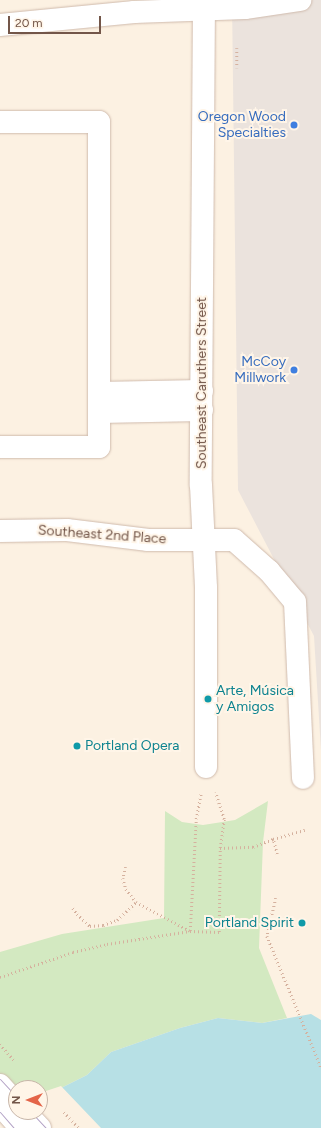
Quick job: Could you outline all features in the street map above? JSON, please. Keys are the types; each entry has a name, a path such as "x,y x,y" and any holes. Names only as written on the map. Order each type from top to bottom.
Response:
{"street":[{"path":"0,25 204,5 245,8 300,0"},
{"name":"Southeast Caruthers Street","path":"204,5 201,485 206,588 206,767"},
{"path":"0,122 99,122 99,447 0,447"},
{"path":"99,402 202,401"},
{"name":"Southeast 2nd Place","path":"0,531 67,530 148,540 234,540 269,571 295,602 303,778"},
{"path":"0,1085 8,1094"},
{"path":"0,1105 21,1128"},
{"path":"32,1120 40,1128"}],"path":[{"path":"237,48 237,68"},
{"path":"0,978 73,952 107,944 190,931 219,932 220,848 224,819 206,767"},
{"path":"190,931 196,819 206,767"},
{"path":"220,848 253,847 273,839 305,830"},
{"path":"273,839 277,854"},
{"path":"126,867 122,878 126,888 136,902 190,931"},
{"path":"276,898 267,936 321,1067"},
{"path":"73,908 90,926 99,926 117,920 136,902"}],"shaded area":[{"path":"232,0 321,0 321,751 314,636 238,490"}],"green space":[{"path":"268,801 263,842 259,948 287,1018 262,1023 218,1018 180,1028 111,1052 87,1075 59,1089 48,1092 48,1080 8,1080 8,1098 0,1108 0,952 62,934 164,918 165,811 182,822 203,825 235,820"}],"water":[{"path":"311,1014 321,1020 321,1128 0,1128 20,1120 48,1120 48,1102 59,1089 87,1075 111,1052 180,1028 218,1018 262,1023"}],"pier":[{"path":"61,1086 101,1128 0,1128 0,1106 8,1107 8,1120 48,1120 48,1090"}],"tram line":[{"path":"0,1079 8,1088"},
{"path":"0,1112 14,1128"},
{"path":"38,1120 46,1128"}],"place":[{"name":"Oregon Wood Specialties","path":"294,125"},
{"name":"McCoy Millwork","path":"294,370"},
{"name":"Arte, Música y Amigos","path":"208,699"},
{"name":"Portland Opera","path":"77,746"},
{"name":"Portland Spirit","path":"302,923"}]}
